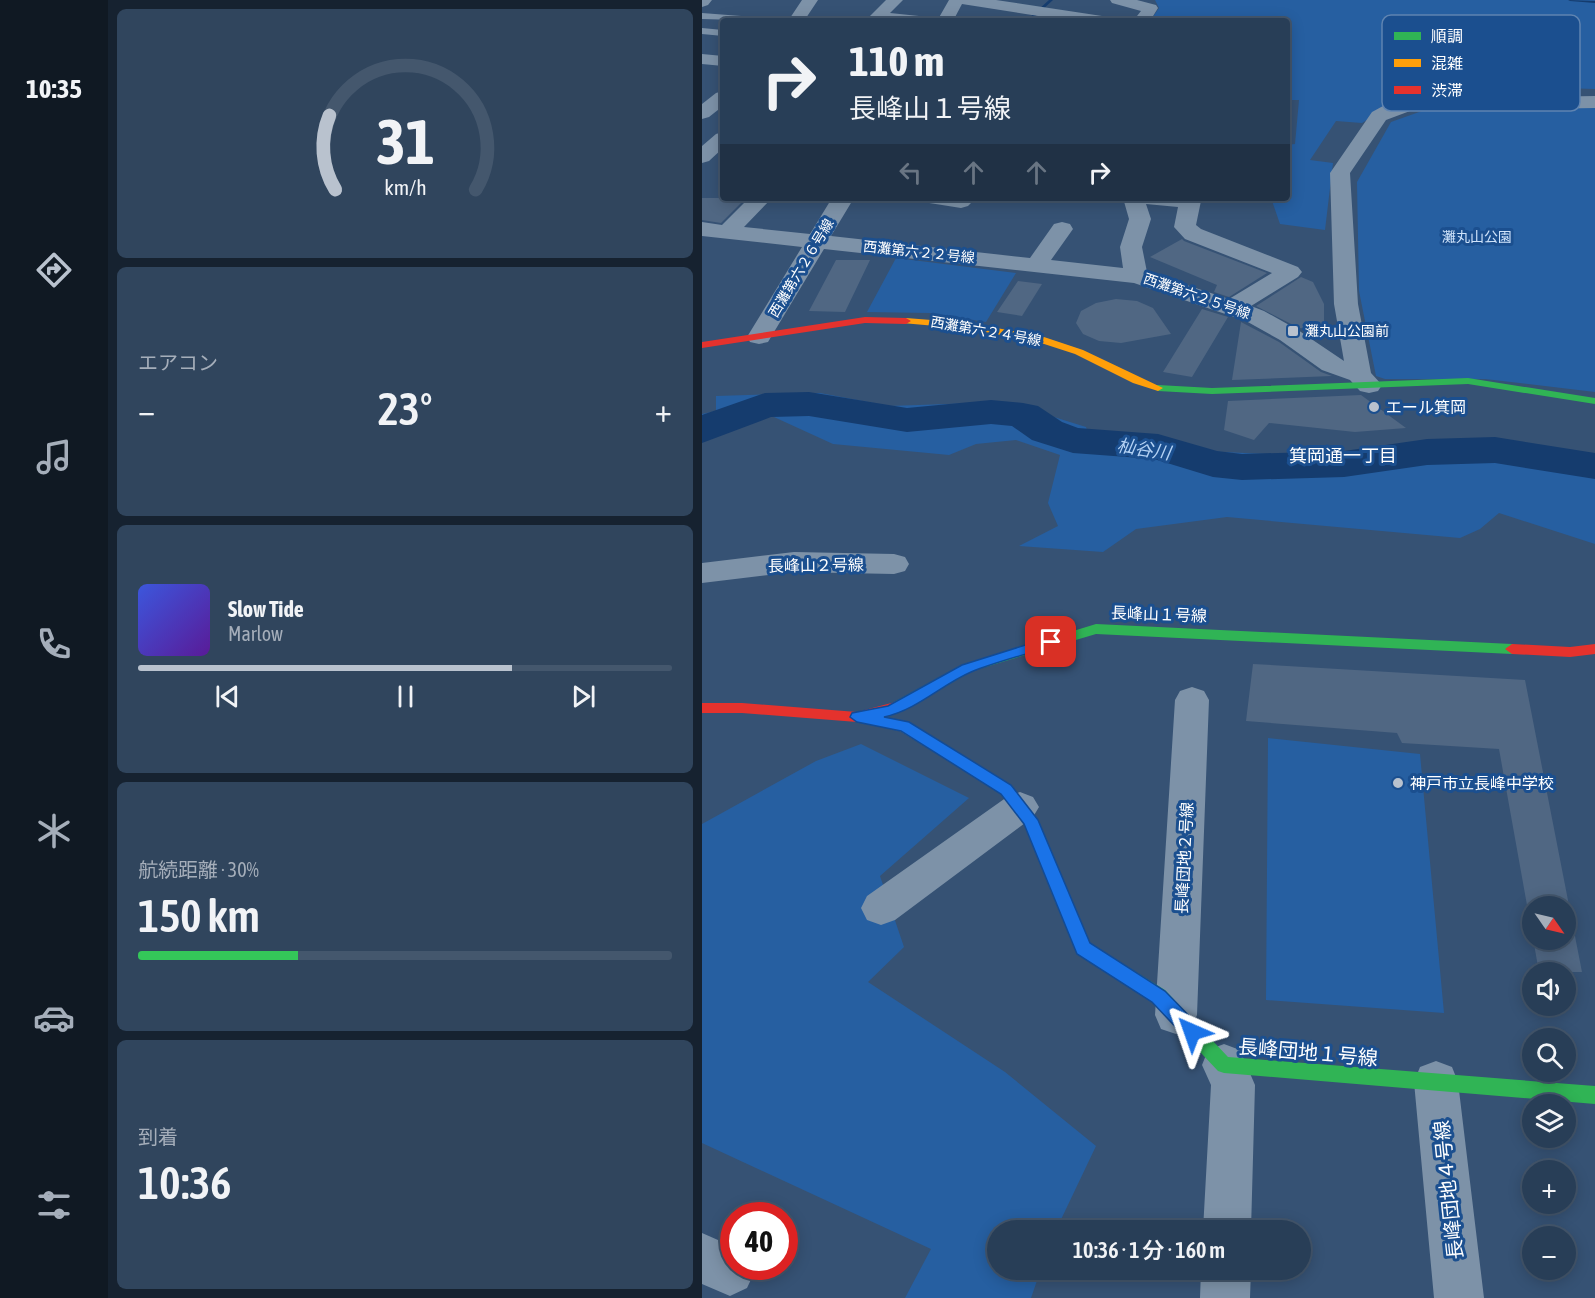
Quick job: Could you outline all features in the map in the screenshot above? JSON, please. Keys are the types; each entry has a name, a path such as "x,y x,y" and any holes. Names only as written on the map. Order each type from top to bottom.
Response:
{"street":[{"path":"797,18 810,0"},
{"path":"894,18 877,16 895,0"},
{"path":"947,18 957,0"},
{"path":"964,0 1082,18"},
{"path":"1118,0 1150,8 1144,18"},
{"path":"702,59 720,61"},
{"path":"702,114 720,99"},
{"path":"1364,380 1346,304 1340,173 1379,116 1388,111"},
{"path":"702,129 720,131"},
{"path":"702,157 720,141"},
{"path":"727,232 758,201"},
{"name":"西灘第六２６号線","path":"759,337 841,201"},
{"path":"953,201 961,202"},
{"name":"西灘第六２５号線","path":"1135,201 1140,219 1130,240 1130,257 1137,276 1233,307 1289,335 1331,365 1364,380"},
{"path":"1190,201 1185,227 1193,234 1290,272 1233,307"},
{"name":"西灘第六２２号線","path":"702,229 1137,276"},
{"path":"1036,265 1062,229"},
{"name":"西灘第六２４号線","path":"702,345 865,320 928,321 1032,337 1077,351 1141,384 1167,390 1212,391 1364,380 1468,381 1595,401"},
{"name":"長峰山２号線","path":"702,573 794,562 894,564"},
{"name":"長峰山１号線","path":"702,708 742,708 857,717 891,710 967,668 1096,629 1570,652 1595,649"},
{"name":"長峰団地２号線","path":"1176,1015 1192,700"},
{"name":"長峰団地１号線","path":"857,717 904,726 1006,789 1030,820 1083,948 1159,996 1224,1065 1595,1095"},
{"path":"880,908 1020,807"},
{"path":"1224,1065 1233,1085 1227,1220"},
{"name":"長峰団地４号線","path":"1436,1082 1459,1298"},
{"path":"1225,1298 1226,1280"}],"lane":[{"path":"702,16 728,18"},
{"path":"702,31 720,33"}],"green space":[{"path":"1155,0 1595,0 1595,89 1580,89 1580,15 1382,15 1382,110 1362,123 1336,121 1310,160 1333,163 1325,230 1280,224 1272,201 1290,201 1290,145 1295,144 1299,100 1290,100 1290,18 1152,18 1159,8"},
{"name":"灘丸山公園","path":"1580,106 1595,106 1595,392 1485,379 1385,379 1376,376 1359,291 1357,182 1391,122 1422,111 1580,111"},
{"path":"896,258 1016,273 986,322 929,313 867,312"},
{"path":"820,393 889,406 1006,402 1086,427 1093,449 1131,453 1136,448 1313,456 1431,442 1478,442 1595,461 1595,544 1499,513 1480,529 1460,538 1227,517 1136,529 1103,552 1019,546 1058,526 1048,503 1060,455 1016,440 976,444 949,455 833,444 763,412 735,407 702,422 702,414 716,411 716,396"},
{"path":"1268,738 1420,754 1444,1013 1266,1000"},
{"path":"861,744 969,798 880,876 904,947 868,982 1005,1072 1096,1146 1061,1220 987,1220 987,1280 1037,1280 1031,1298 905,1298 931,1249 702,1143 702,824 816,761"}],"building":[{"path":"702,198 743,201 721,223 702,220"},
{"path":"1182,239 1267,273 1229,297 1214,292 1217,285 1150,257"},
{"path":"836,260 870,260 845,312 809,311"},
{"path":"1301,277 1313,282 1324,304 1324,330 1299,328 1256,306"},
{"path":"1018,281 1042,284 1022,316 997,312"},
{"path":"1116,299 1137,301 1153,308 1171,334 1121,343 1099,341 1083,334 1076,323 1081,311 1096,303"},
{"path":"1202,309 1228,317 1192,377 1163,372"},
{"path":"1241,322 1279,342 1321,372 1332,376 1232,380"},
{"path":"1361,395 1406,428 1355,432 1269,423 1254,440 1224,430 1228,401"},
{"path":"1253,664 1525,680 1567,896 1525,896 1499,749 1402,743 1397,733 1246,721"},
{"path":"1576,941 1582,972 1576,972 1576,962 1537,962 1535,950 1576,950"}],"waterway":[{"path":"1031,18 1051,0"},
{"path":"1570,0 1595,2"},
{"name":"杣谷川","path":"702,430 765,405 809,404 907,420 991,412 1023,415 1047,431 1073,440 1158,447 1213,464 1242,467 1344,464 1427,452 1495,450 1595,466"}],"traffic: fast":[{"path":"1158,388 1212,391 1468,381 1595,401"},
{"path":"899,706 967,668 1096,629 1512,649"},
{"path":"1062,898 1083,948 1159,996 1224,1065 1595,1095"}],"traffic: slow":[{"path":"906,321 994,329 1041,339 1079,352 1127,377 1158,388"},
{"path":"865,718 904,726 1006,789 1030,821 1062,898"}],"traffic: jam":[{"path":"702,345 865,320 906,321"},
{"path":"1512,649 1570,652 1595,649"},
{"path":"702,708 742,708 857,717 899,706"}],"place":[{"name":"灘丸山公園前","path":"1293,331"},
{"name":"エール箕岡","path":"1374,407"},
{"name":"神戸市立長峰中学校","path":"1398,783"}],"district":[{"name":"箕岡通一丁目","path":"1343,455"}],"route":[{"path":"1051,642 967,668 891,710 857,717 904,726 1006,789 1030,820 1083,948 1123,976 1159,996 1192,1032"}]}
